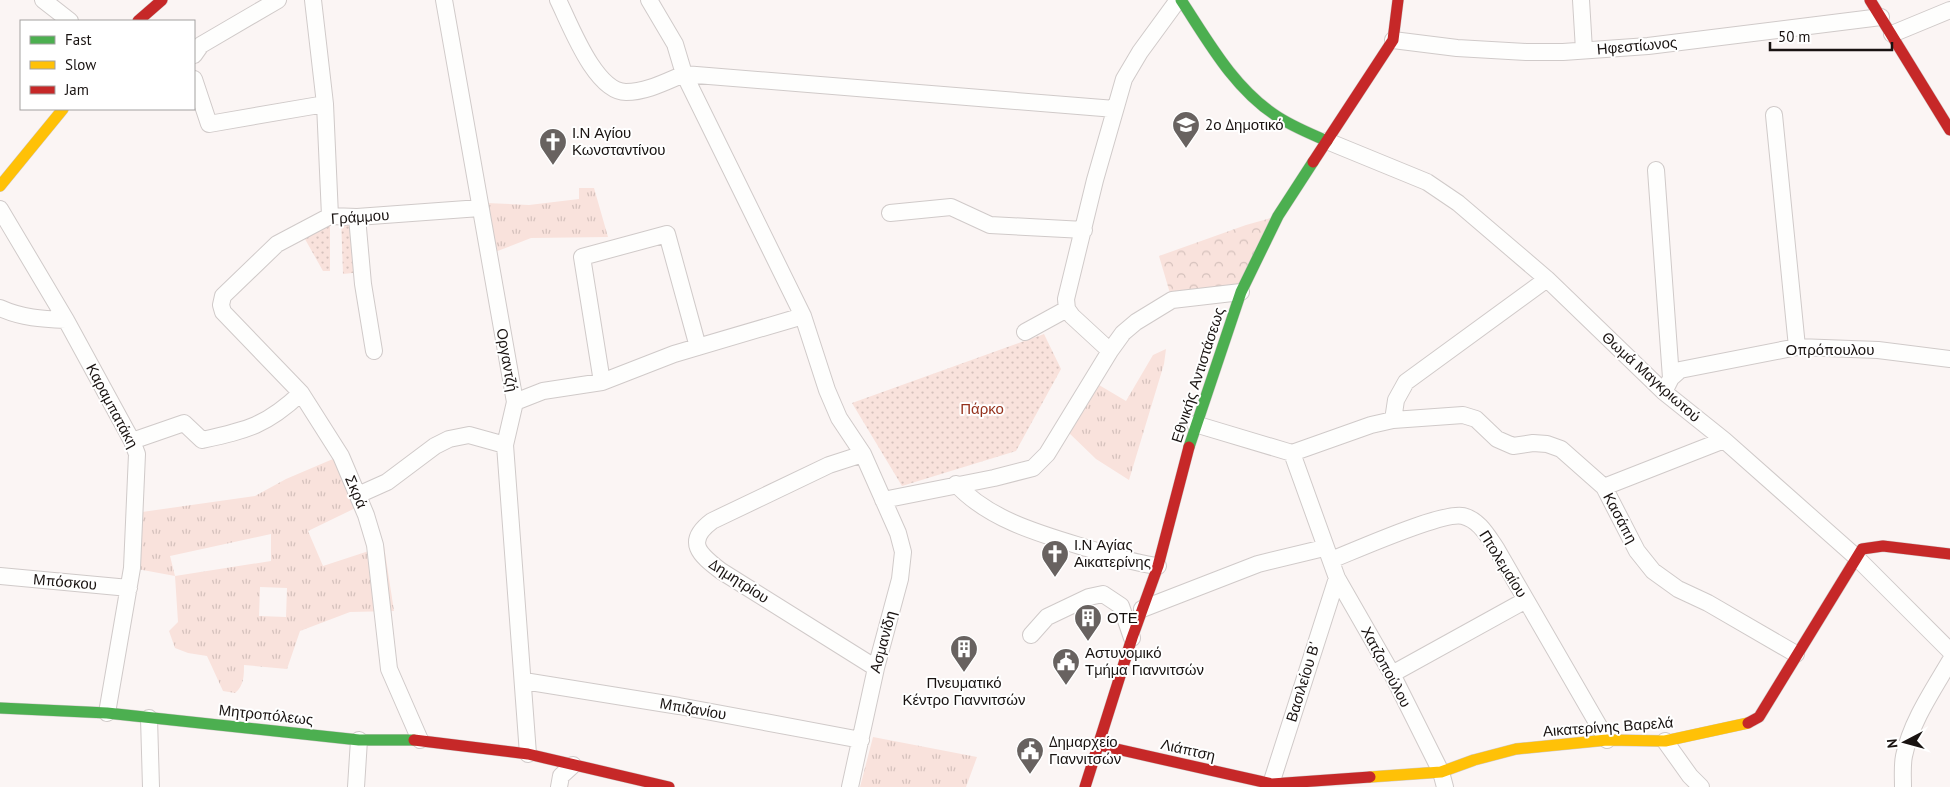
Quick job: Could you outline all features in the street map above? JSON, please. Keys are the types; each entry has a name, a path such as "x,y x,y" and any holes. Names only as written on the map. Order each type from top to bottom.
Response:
{"main road":[{"path":"146,11 162,0"},
{"path":"1180,0 1232,75 1252,97 1268,111 1291,125 1326,141"},
{"name":"Εθνικής Αντιστάσεως","path":"1085,787 1132,638 1158,566 1195,424 1241,292 1278,216 1393,40 1398,0"},
{"path":"1870,0 1950,130"},
{"path":"0,186 62,110"},
{"path":"1856,557 1862,549 1883,546 1950,554"},
{"name":"Αικατερίνης Βαρελά","path":"1271,785 1443,779 1474,760 1516,749 1607,740 1665,741 1745,725 1754,721 1856,557"},
{"name":"Μητροπόλεως","path":"0,708 107,714 359,740 420,740 528,754 573,766 670,787"},
{"name":"Λιάπτση","path":"1099,745 1271,785"}],"street":[{"path":"43,0 69,20"},
{"path":"195,52 200,45 278,0"},
{"path":"313,0 325,104 330,216"},
{"name":"Οργαντζή","path":"444,0 515,402 505,445 528,754"},
{"path":"558,0 592,68 608,86 624,92 646,90 684,74 1115,109"},
{"name":"Ασμανίδη","path":"649,0 675,44 684,74 803,316 813,352 833,404 839,418 862,454 898,533 904,552 903,564 876,668 850,787"},
{"path":"1110,351 1067,310 1066,299 1095,180 1124,79 1140,52 1180,0"},
{"path":"1581,0 1584,50"},
{"path":"1892,34 1950,10"},
{"name":"Ηφεστίωνος","path":"1393,40 1457,48 1516,52 1584,50 1648,46 1881,17"},
{"path":"195,82 209,124 325,104"},
{"path":"1774,115 1797,347"},
{"name":"Θωμά Μαγκριωτού","path":"1326,141 1427,182 1458,203 1668,385 1724,440 1856,557 1950,651"},
{"path":"1656,170 1668,385"},
{"path":"890,213 951,207 990,225 1084,230"},
{"name":"Γράμμου","path":"233,285 277,244 330,216 480,208"},
{"name":"Καραμπατάκη","path":"0,210 66,320 138,454 129,588 107,714"},
{"path":"357,216 363,284 374,351"},
{"path":"602,382 582,257 667,234 698,347"},
{"path":"1393,420 1396,400 1406,382 1547,279"},
{"name":"Σκρά","path":"233,285 222,296 221,305 223,312 301,393 341,456 358,496 375,545 390,669 420,740"},
{"path":"883,500 956,484 994,478 1033,468 1047,454 1110,351 1123,333 1136,322 1172,300 1241,292"},
{"path":"0,308 20,316 36,319 66,320"},
{"path":"1025,332 1067,310"},
{"path":"515,402 543,391 602,382 674,354 803,316"},
{"name":"Οπρόπουλου","path":"1668,385 1680,370 1797,347 1878,350 1950,359"},
{"path":"132,441 184,423 202,440 248,430 269,419 301,393"},
{"name":"Κασάπη","path":"1292,453 1371,425 1393,420 1471,416 1483,424 1497,439 1513,446 1533,443 1547,444 1561,449 1604,487 1637,551 1653,570 1678,589 1708,603 1796,654"},
{"path":"1195,424 1292,453 1328,554"},
{"path":"358,496 387,482 434,446 449,439 469,435 505,445"},
{"path":"1604,487 1724,440"},
{"name":"Δημητρίου","path":"862,454 828,465 712,521 698,533 696,543 705,559 721,571 876,668"},
{"path":"956,484 967,496 981,505 1036,533 1131,563 1158,566"},
{"name":"Πτολεμαίου","path":"1142,609 1258,564 1328,554 1440,518 1461,515 1481,527 1496,548 1607,740"},
{"name":"Χατζοπούλου","path":"1328,554 1336,578 1392,674 1443,779"},
{"name":"Μπόσκου","path":"0,576 129,588"},
{"name":"Βασιλείου Β'","path":"1271,785 1336,578"},
{"path":"1031,635 1047,617 1075,603 1102,594 1121,606 1132,638"},
{"path":"1392,674 1526,600"},
{"path":"1903,787 1904,756 1918,718 1950,661"},
{"name":"Μπιζανίου","path":"524,681 679,706 861,740"},
{"path":"149,718 151,787"},
{"path":"356,787 359,740"},
{"path":"1665,741 1690,776 1701,787"},
{"path":"559,787 560,776 573,766"}],"green space":[{"path":"579,188 594,188 608,237 531,238 495,252 486,203 529,205 579,199"},
{"path":"330,216 330,271 323,271 301,232"},
{"path":"1278,216 1241,292 1172,300 1159,256 1246,225"},
{"path":"341,217 357,217 362,272 343,274"},
{"name":"Πάρκο","path":"1044,334 1061,369 1016,451 902,486 852,403"},
{"path":"1166,349 1164,364 1129,480 1096,459 1067,431 1099,385 1126,401 1153,355"},
{"path":"347,453 370,501 308,531 323,566 384,546 394,611 350,612 300,631 287,669 244,665 243,680 238,690 235,693 223,691 207,656 188,653 175,648 169,631 178,622 175,576 132,568 135,513 255,496 286,479","holes":["271,534 271,561 175,576 170,556","260,587 287,588 286,617 259,616"]},
{"path":"873,737 977,757 966,787 860,787"}],"traffic: fast":[{"path":"1181,0 1222,62 1246,91 1281,119 1327,141"},
{"path":"1189,447 1241,292 1278,216 1313,162"},
{"path":"0,708 107,713 359,740 414,740"}],"traffic: slow":[{"path":"0,186 62,110"},
{"path":"1370,777 1441,772 1474,760 1516,749 1607,740 1665,741 1748,723"}],"traffic: jam":[{"path":"139,20 162,0"},
{"path":"1313,162 1393,40 1398,0"},
{"path":"1870,0 1950,130"},
{"path":"1085,787 1132,638 1158,566 1189,447"},
{"path":"1748,723 1759,717 1862,549 1883,546 1950,554"},
{"path":"414,740 528,754 669,787"},
{"path":"1099,745 1272,784 1370,777"}],"place":[{"name":"2ο Δημοτικό","path":"1186,149"},
{"name":"Ι.Ν Αγίου Κωνσταντίνου","path":"553,166"},
{"name":"Ι.Ν Αγίας Αικατερίνης","path":"1055,578"},
{"name":"ΟΤΕ","path":"1088,642"},
{"name":"Πνευματικό Κέντρο Γιαννιτσών","path":"964,673"},
{"name":"Αστυνομικό Τμήμα Γιαννιτσών","path":"1066,686"},
{"name":"Δημαρχείο Γιαννιτσών","path":"1030,775"}]}
